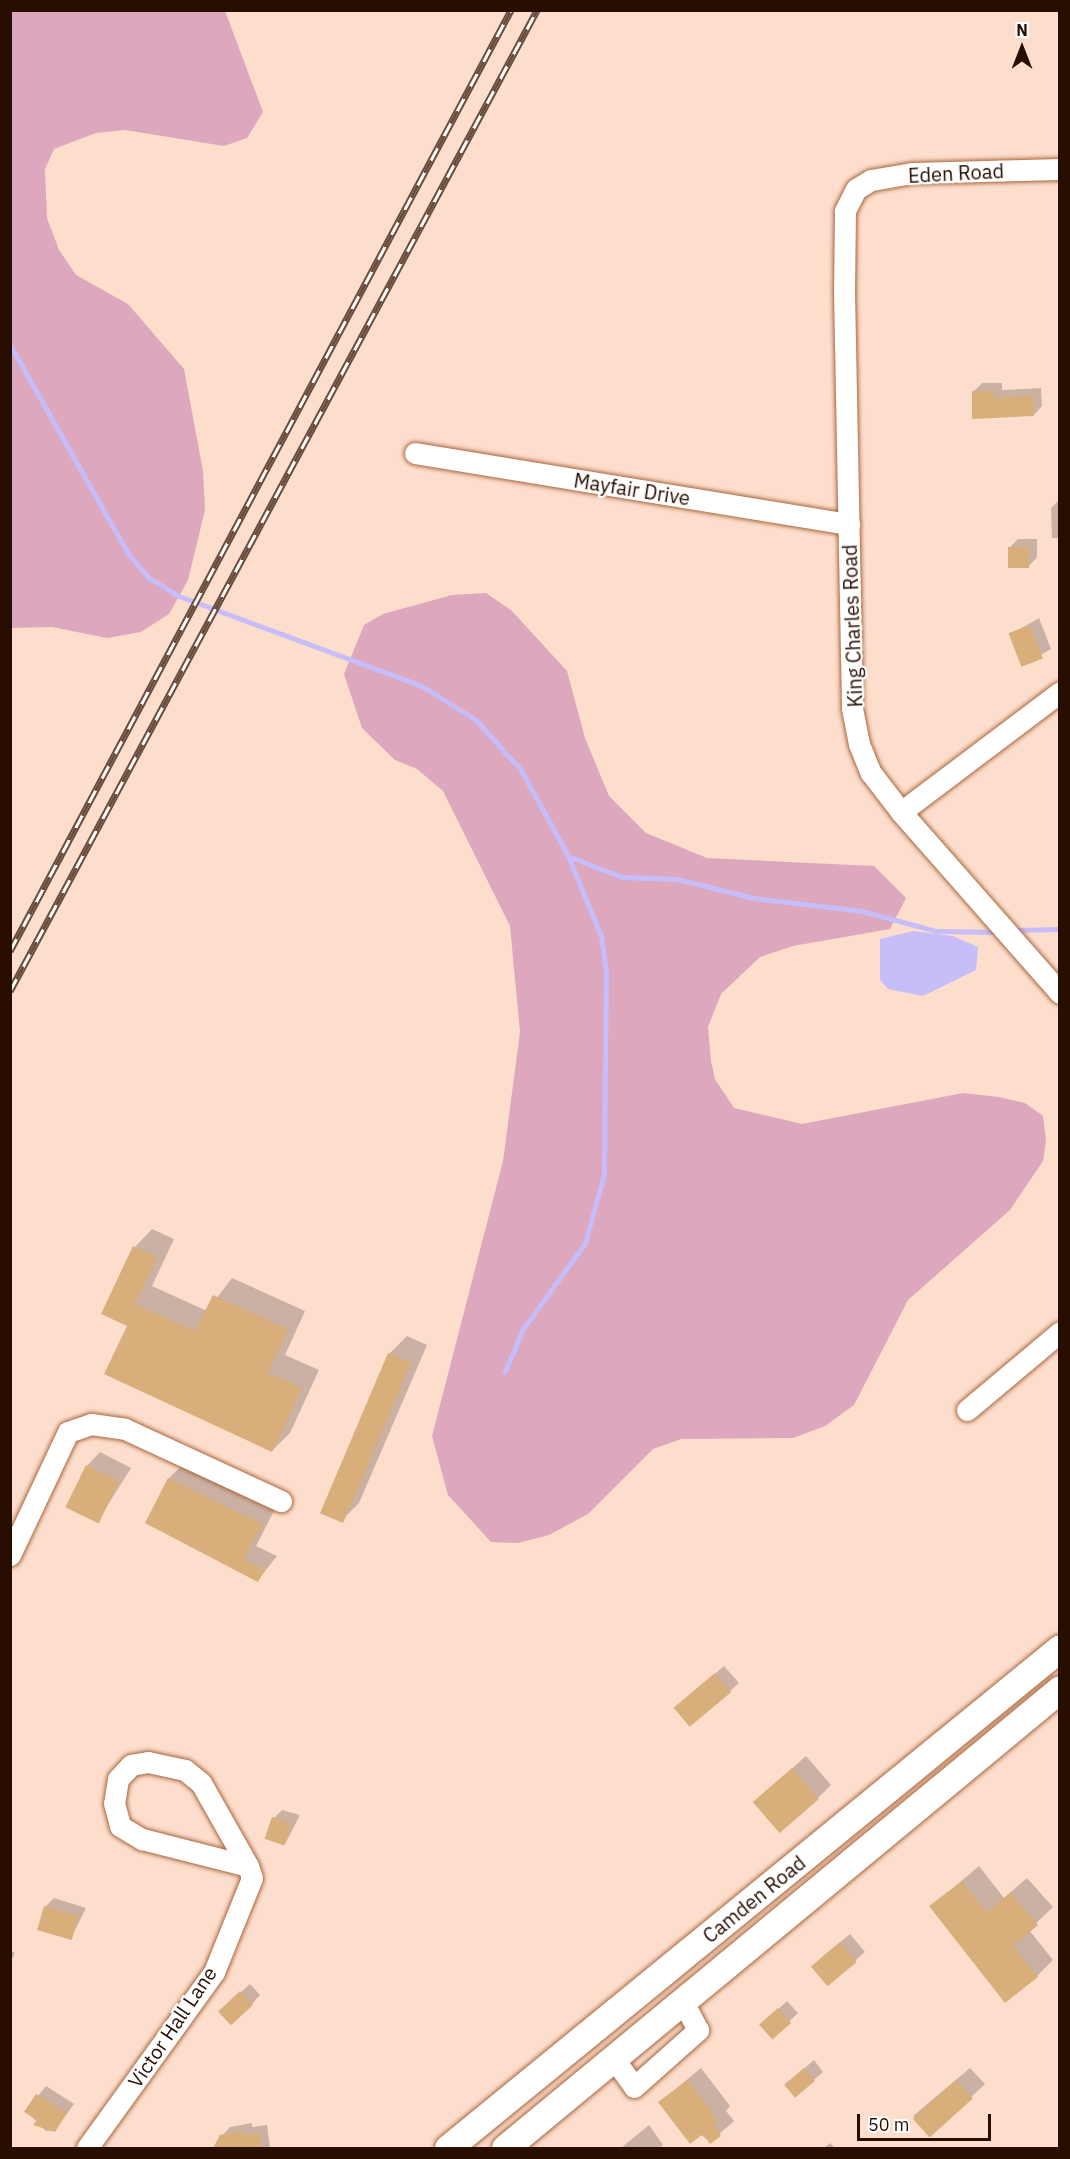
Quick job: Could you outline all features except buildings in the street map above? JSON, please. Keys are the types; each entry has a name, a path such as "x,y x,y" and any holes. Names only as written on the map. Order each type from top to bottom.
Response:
{"main road":[{"name":"Camden Road","path":"448,2148 543,2073 1059,1648"},
{"name":"Camden Road","path":"505,2148 1059,1689"},
{"path":"582,2086 584,2065 705,1964 712,1934"},
{"path":"486,2148 548,2096 550,2084 543,2073"}],"street":[{"name":"Eden Road","path":"856,189 871,180 912,173 1059,169"},
{"name":"King Charles Road","path":"856,189 845,211 852,708 871,773 901,812 1059,993"},
{"name":"Mayfair Drive","path":"415,453 849,524"},
{"path":"901,812 1059,692"},
{"path":"967,1410 1059,1332"},
{"path":"10,1555 68,1432 91,1424 125,1429 281,1502"},
{"path":"148,1762 185,1770 201,1783 248,1866 142,1839 120,1826 114,1803 118,1779 131,1765 148,1762"},
{"name":"Victor Hall Lane","path":"87,2148 214,1971 224,1936 244,1902 252,1878 248,1866"}],"shaded area":[{"path":"10,11 225,11 263,112 247,138 224,146 125,130 96,133 54,149 45,169 47,218 59,250 76,275 128,304 184,369 203,471 205,510 188,580 169,614 141,632 107,638 52,627 11,628"},
{"path":"486,593 512,611 567,671 585,738 609,796 646,833 707,858 874,866 906,898 890,929 793,946 760,957 721,994 708,1027 711,1061 715,1079 734,1108 802,1124 963,1093 1025,1103 1043,1116 1046,1140 1043,1161 1010,1210 908,1300 854,1405 825,1426 793,1438 681,1439 653,1449 588,1514 549,1535 518,1543 491,1542 448,1495 432,1436 503,1161 520,1032 510,926 443,791 417,769 395,760 362,728 344,674 364,625 383,614 452,595"},
{"path":"913,931 953,936 978,947 976,970 923,996 888,989 880,980 880,939"}],"waterway":[{"path":"10,345 127,552 148,577 179,596 422,686 476,720 521,770 568,856 601,936 606,972 604,1174 585,1243 523,1329 505,1371"},
{"path":"568,856 622,877 677,879 754,898 862,911 936,931 998,932"},
{"path":"1014,930 1060,929"}],"railway":[{"path":"10,951 511,10"},
{"path":"10,991 537,10"}]}
